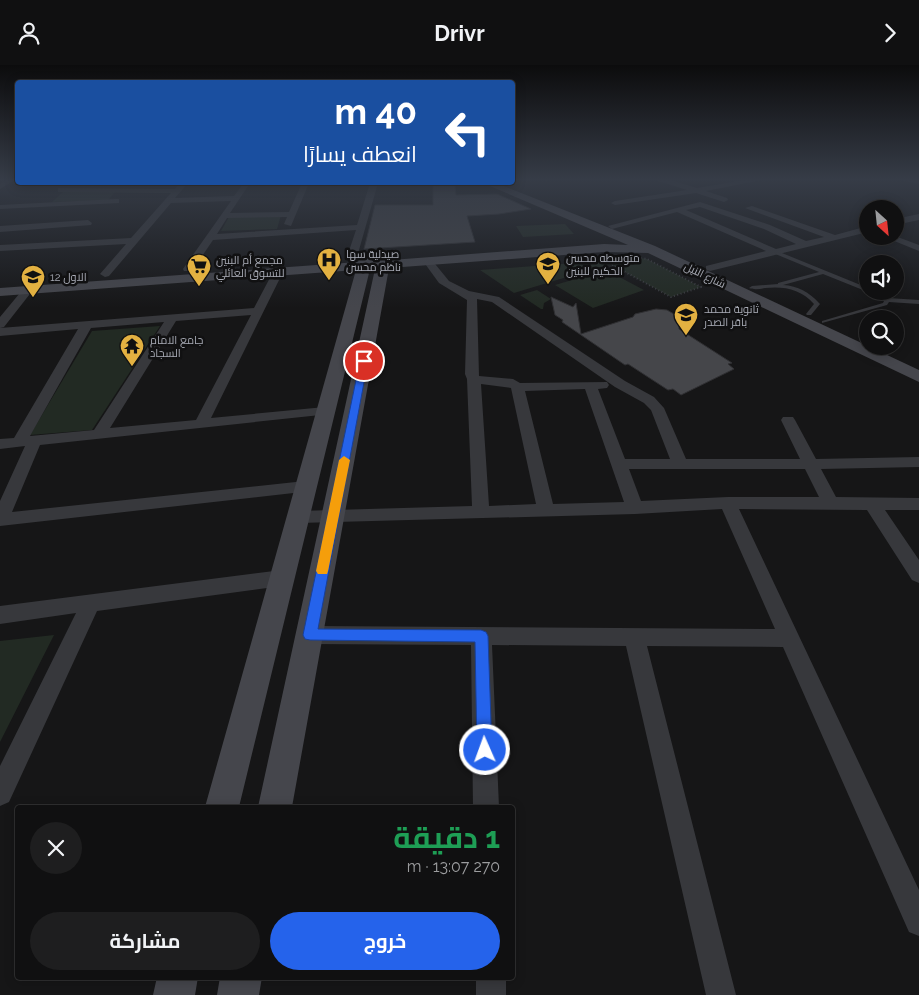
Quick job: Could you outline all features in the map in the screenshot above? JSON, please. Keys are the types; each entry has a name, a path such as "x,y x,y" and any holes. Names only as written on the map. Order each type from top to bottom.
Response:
{"main road":[{"name":"شارع النيل","path":"584,221 815,321 919,377"},
{"path":"600,221 710,268 815,321 859,339"},
{"path":"0,292 278,271 370,260 623,237"},
{"path":"0,281 370,260 428,261 616,247 650,249"},
{"path":"223,805 299,517 325,411 370,260"},
{"path":"275,805 333,516 370,260"},
{"path":"894,355 919,367"},
{"path":"174,995 177,980"},
{"path":"238,995 240,980"}],"street":[{"path":"0,235 4,228 64,221"},
{"path":"61,245 91,221"},
{"path":"105,274 150,221"},
{"path":"188,269 221,221"},
{"path":"285,232 289,221"},
{"path":"364,221 362,227 370,260"},
{"path":"612,226 630,221"},
{"path":"706,221 775,251"},
{"path":"751,221 804,244"},
{"path":"787,221 833,237"},
{"path":"210,237 362,227"},
{"path":"710,268 859,231"},
{"path":"0,248 133,241"},
{"path":"904,243 919,248"},
{"path":"428,261 436,274 445,283 468,293 495,299 620,384 649,400 658,408 680,464"},
{"path":"201,424 278,271"},
{"path":"0,325 28,290"},
{"path":"468,293 472,299 472,374 474,379 481,512"},
{"path":"0,332 258,311"},
{"path":"99,434 172,319"},
{"path":"19,442 86,326"},
{"path":"474,379 513,383 517,387 546,510"},
{"path":"517,387 620,384"},
{"path":"590,385 634,507"},
{"path":"0,444 325,411"},
{"path":"788,420 830,502"},
{"path":"35,440 0,520 305,487"},
{"path":"619,463 809,464 919,462"},
{"path":"299,517 728,503 830,502 919,504"},
{"path":"728,503 916,910"},
{"path":"871,503 919,575"},
{"path":"0,615 282,578"},
{"path":"0,793 91,603"},
{"path":"310,635 790,639"},
{"path":"481,636 486,805"},
{"path":"634,637 721,995"},
{"path":"491,980 491,995"}],"lane":[{"path":"775,251 859,287"},
{"path":"752,288 777,284 823,271"},
{"path":"777,284 789,286 814,299 816,304 815,321 885,304 887,300 919,302"}],"path":[{"path":"628,259 605,261 671,297 688,291"}],"shaded area":[{"path":"226,221 279,221 277,229 221,231"},
{"path":"565,224 574,234 523,237 516,226"},
{"path":"647,259 701,287 671,297 610,264 514,293 480,270"},
{"path":"606,270 644,290 593,308 555,285"},
{"path":"537,290 551,299 544,303 543,309 520,295"},
{"path":"160,326 92,430 30,435 92,331"},
{"path":"54,635 0,742 0,641"}],"building":[{"path":"371,221 469,221 475,242 364,249"},
{"path":"551,297 573,307 576,303 581,334 633,317 635,314 656,309 667,310 679,317 679,329 732,363 728,364 734,369 681,395 673,389 668,390 628,364 625,365 562,322 563,320 555,315"}],"slow traffic":[{"path":"322,571 344,460"}],"place":[{"name":"صيدلية سها ناظم محسن","path":"329,281"},
{"name":"متوسطه محسن الحكيم للبنين","path":"548,285"},
{"name":"مجمع أم البنين للتسوق العائلي","path":"199,287"},
{"name":"الاول 12","path":"33,298"},
{"name":"ثانوية محمد باقر الصدر","path":"686,336"},
{"name":"جامع الامام السجاد","path":"132,367"}],"route":[{"path":"364,361 310,635 481,636 485,750"}]}
